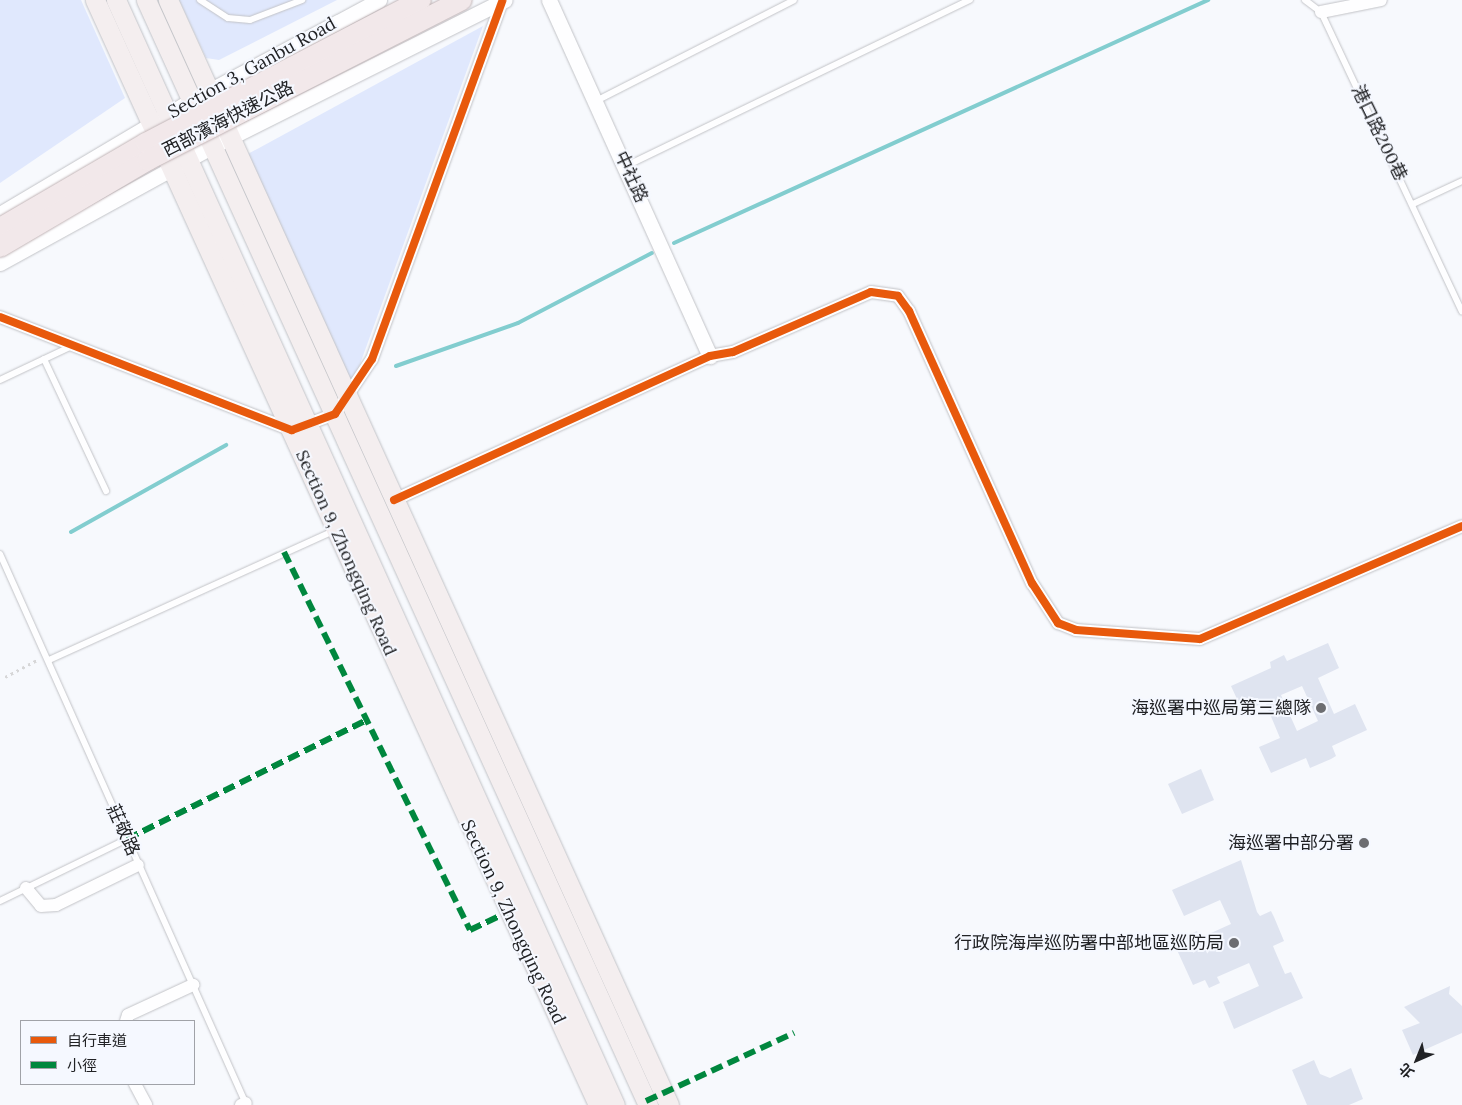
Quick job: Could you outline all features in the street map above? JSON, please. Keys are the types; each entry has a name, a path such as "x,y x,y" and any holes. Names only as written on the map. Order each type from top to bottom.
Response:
{"highway":[{"name":"西部濱海快速公路","path":"0,228 146,143 421,0"},
{"name":"西部濱海快速公路","path":"0,247 148,160 462,0"}],"main road":[{"name":"Section 9, Zhongqing Road","path":"95,0 152,123 181,163"},
{"name":"Section 9, Zhongqing Road","path":"116,0 169,114 181,163 301,428 615,1105"},
{"path":"146,0 648,1105"},
{"path":"168,0 669,1105"},
{"name":"Section 9, Zhongqing Road","path":"301,428 335,530 598,1105"}],"street":[{"name":"Section 3, Ganbu Road","path":"0,214 192,100 380,0"},
{"name":"中社路","path":"549,0 626,166 710,356"},
{"path":"1321,12 1381,0"},
{"path":"0,263 213,146 503,1"},
{"path":"0,317 301,428 335,414 372,359 503,1"},
{"path":"394,500 710,356 733,352 871,292 898,296 909,311 1046,610 1058,623 1076,630 1200,639 1462,526"},
{"path":"26,888 42,906 56,905 138,864"},
{"path":"126,1020 128,1015 193,985"},
{"path":"135,1085 146,1105"}],"lane":[{"path":"200,0 228,18 250,20 302,0"},
{"path":"596,102 794,0"},
{"path":"626,166 970,0"},
{"path":"1305,0 1321,12"},
{"name":"港口路200巷","path":"1321,12 1462,311"},
{"path":"1413,204 1462,181"},
{"path":"0,380 73,345"},
{"path":"44,359 106,491"},
{"path":"48,657 335,530"},
{"name":"莊敬路","path":"0,554 48,657 244,1104"},
{"path":"0,901 127,840"}],"path":[{"path":"5,677 48,657"}],"shaded area":[{"path":"0,0 81,0 125,98 0,183"},
{"path":"179,0 337,0 219,60 206,58"},
{"path":"483,26 352,386 246,155"}],"building":[{"name":"海巡署中巡局第三總隊","path":"1328,643 1339,668 1318,678 1334,714 1355,704 1367,730 1332,746 1336,756 1331,759 1310,768 1306,758 1271,773 1259,747 1280,738 1265,702 1243,712 1231,686 1271,668 1270,662 1284,655 1287,661","holes":["1302,686 1318,721 1297,731 1281,695"]},
{"path":"1201,769 1214,800 1182,814 1168,784"},
{"name":"行政院海岸巡防署中部地區巡防局","path":"1241,860 1257,912 1260,916 1271,911 1274,917 1284,941 1273,946 1285,974 1291,972 1303,998 1234,1029 1223,1002 1259,986 1249,963 1217,977 1220,983 1209,988 1205,980 1193,985 1177,950 1189,944 1186,936 1197,931 1200,938 1231,924 1220,900 1184,916 1172,890"},
{"path":"1450,986 1449,994 1462,1006 1462,1033 1413,1055 1402,1030 1420,1023 1404,1007"},
{"path":"1314,1060 1320,1074 1330,1078 1351,1068 1363,1099 1349,1105 1307,1105 1292,1070"}],"waterway":[{"path":"674,243 1208,0"},
{"path":"396,366 518,323 652,253"},
{"path":"71,532 226,445"}],"marked path":[{"path":"284,552 470,930 508,912"},
{"path":"127,839 365,721"},
{"path":"646,1101 794,1033"}],"cycle path":[{"path":"0,317 292,430 335,414 372,359 502,1"},
{"path":"394,500 710,356 733,352 871,292 898,296 909,311 1032,583 1058,623 1076,630 1200,639 1462,526"}],"place":[{"name":"海巡署中巡局第三總隊","path":"1321,708"},
{"name":"海巡署中部分署","path":"1364,843"},
{"name":"行政院海岸巡防署中部地區巡防局","path":"1234,943"}]}
